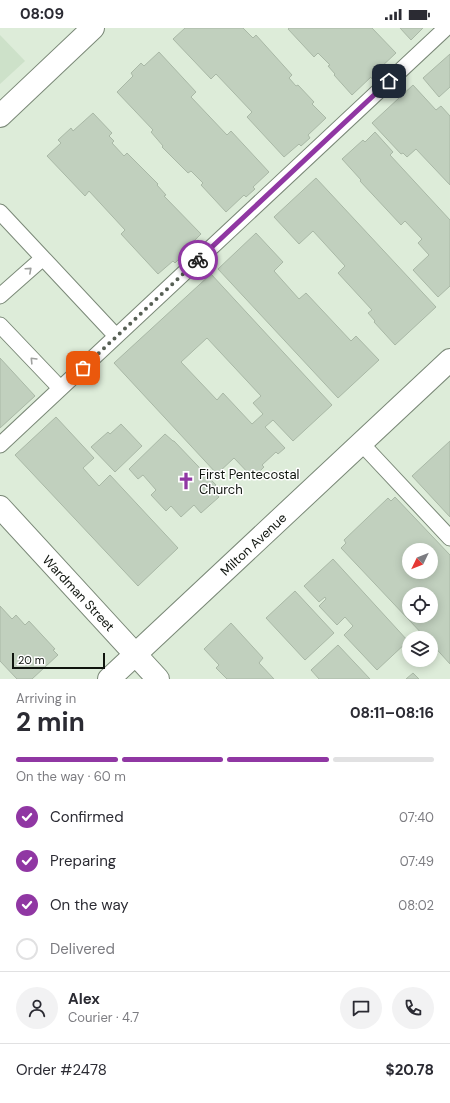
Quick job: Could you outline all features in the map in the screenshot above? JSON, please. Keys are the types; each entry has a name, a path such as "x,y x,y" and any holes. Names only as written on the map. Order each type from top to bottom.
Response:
{"street":[{"path":"0,116 92,28"},
{"name":"Milton Avenue","path":"109,679 450,360"},
{"name":"Wardman Street","path":"0,507 158,679"}],"lane":[{"path":"0,445 446,28"},
{"path":"0,212 116,336"},
{"path":"0,296 43,258"},
{"path":"0,325 60,388"},
{"path":"361,443 450,538"}],"shaded area":[{"path":"0,35 25,61 0,84"}],"building":[{"path":"185,28 243,28 253,38 256,35 292,75 289,78 314,102 312,104 326,118 308,135 310,138 301,146 299,144 284,157 247,117 252,112 216,74 211,79 173,39"},
{"path":"372,28 396,53 379,69 380,71 372,79 371,77 352,95 334,75 335,74 328,66 330,65 318,53 314,57 288,29"},
{"path":"400,28 423,28 411,40"},
{"path":"159,52 196,92 191,97 227,135 231,131 269,172 253,187 255,189 246,197 244,195 226,212 201,185 203,183 191,171 188,173 162,147 163,146 151,132 153,130 117,92 133,76 131,73 141,63 144,66"},
{"path":"450,54 450,87 439,97 423,78"},
{"path":"413,85 436,110 441,106 450,116 450,185 416,149 407,157 403,153 401,154 372,123"},
{"path":"93,113 112,133 109,136 114,141 112,143 124,156 127,153 158,184 157,185 166,195 164,196 201,234 182,253 183,255 175,263 173,261 158,274 121,234 125,230 89,191 85,196 47,156 61,143 58,140 71,128 73,131"},
{"path":"375,132 393,152 390,155 450,220 450,286 438,297 413,270 429,255 418,243 422,239 405,221 401,225 360,181 361,180 342,159 363,140 365,142"},
{"path":"316,178 436,307 395,345 374,322 375,321 368,313 372,310 338,273 345,266 313,231 299,244 274,217"},
{"path":"256,233 283,262 274,271 299,299 306,293 351,341 356,336 379,360 338,398 218,269"},
{"path":"211,274 332,405 293,441 273,420 265,427 285,448 278,454 276,452 262,465 264,467 253,478 234,458 217,474 114,363","holes":["207,338 261,396 253,403 263,414 252,424 223,393 217,400 181,362"]},
{"path":"0,358 35,396 0,428"},
{"path":"56,417 94,458 83,468 99,486 110,475 178,548 138,586 15,455"},
{"path":"121,424 142,446 115,472 91,447 108,432 110,434"},
{"path":"165,434 174,441 216,485 212,489 219,497 201,513 194,505 181,517 171,506 166,511 151,495 156,490 143,475 138,479 129,469"},
{"path":"450,441 450,517 412,476"},
{"path":"395,497 450,555 450,664 438,651 438,631 419,631 412,623 438,623 438,587 402,587 402,613 341,548 346,543 344,540 388,498 391,501"},
{"path":"333,559 402,634 402,647 377,670 344,635 353,626 345,617 337,625 319,606 326,599 325,597 319,602 304,586"},
{"path":"295,591 334,633 305,660 266,618"},
{"path":"0,606 12,619 16,615 25,625 29,621 55,649 53,650 58,655 32,679 17,679 0,661"},
{"path":"231,623 263,658 259,663 274,679 227,679 216,668 219,665 204,649"},
{"path":"338,645 370,679 319,679 311,670"},
{"path":"413,673 419,679 406,679"}],"way so far":[{"path":"83,368 198,260"}],"place":[{"name":"First Pentecostal Church","path":"186,481"}],"route":[{"path":"198,260 389,81"}]}
